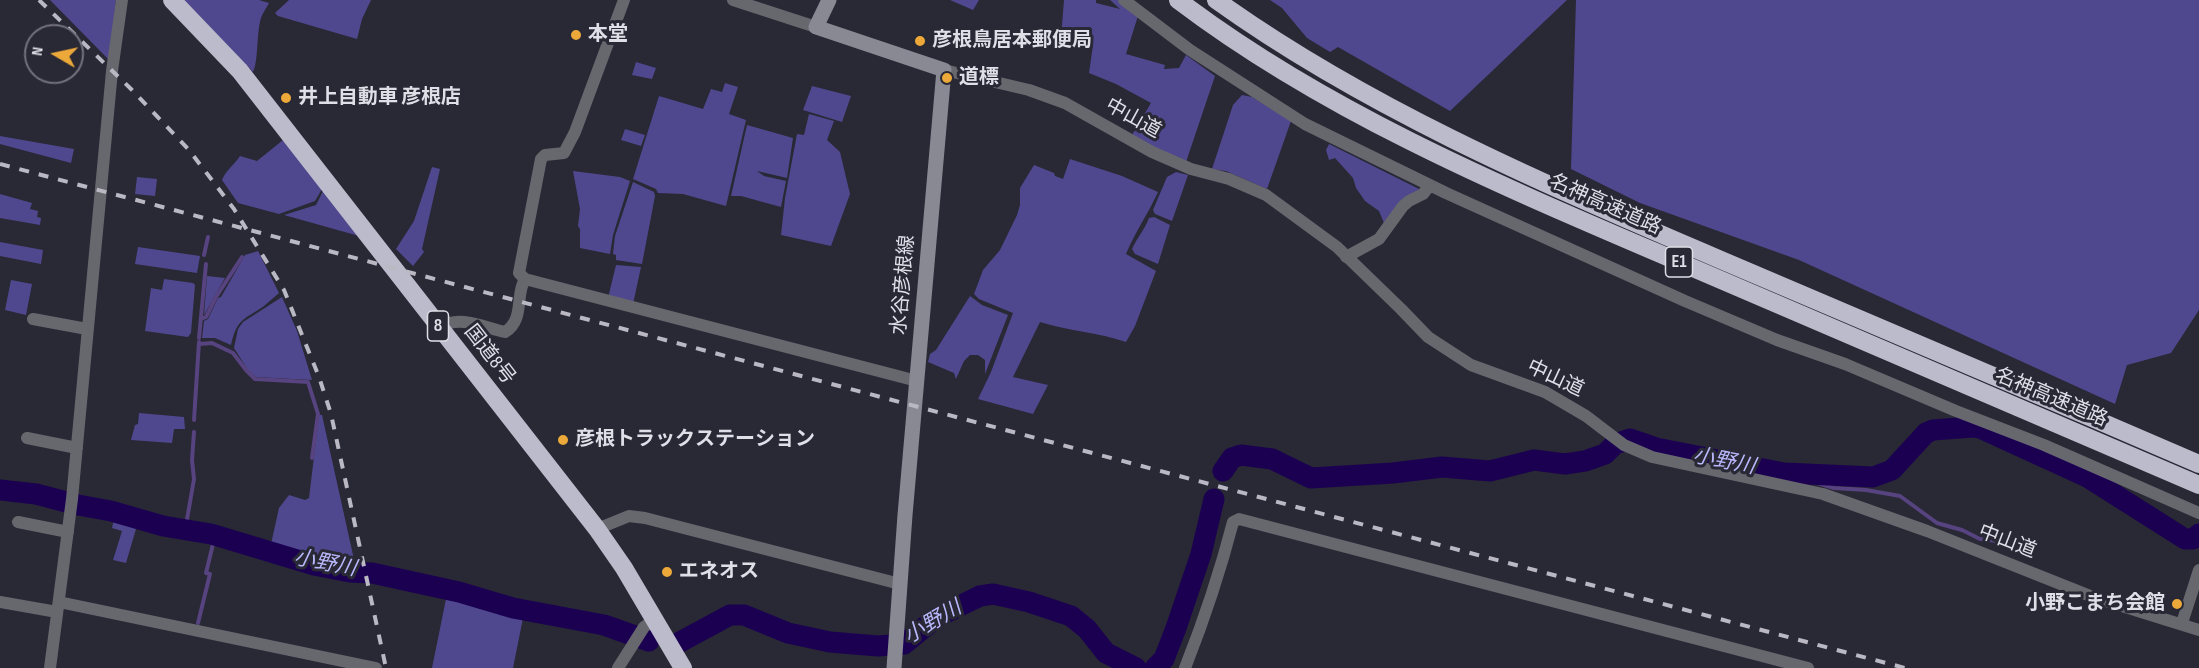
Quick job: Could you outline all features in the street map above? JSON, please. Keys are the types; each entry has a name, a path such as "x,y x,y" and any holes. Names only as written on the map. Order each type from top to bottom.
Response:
{"highway":[{"name":"国道8号","path":"172,0 240,71 597,529 624,568 683,668"},
{"name":"名神高速道路","path":"1178,0 1297,79 1369,120 1471,170 1600,228 2199,485"},
{"name":"名神高速道路","path":"1216,0 1309,61 1380,102 1479,153 1596,207 2199,464"}],"main road":[{"path":"829,0 816,27 944,70"},
{"name":"水谷彦根線","path":"894,668 916,381 944,70"}],"street":[{"path":"50,668 72,503 112,70 122,0"},
{"path":"624,0 579,121 564,153 546,154 541,159 519,273 525,279 916,381"},
{"path":"733,0 816,27"},
{"path":"1124,0 1190,50 1305,124 1430,185 1695,305 2044,445 2199,513"},
{"name":"中山道","path":"944,70 1029,90 1065,104 1152,152 1191,169 1229,179 1266,195 1347,257 1428,337 1471,365 1545,392 1576,410 1621,442 1652,457 1822,494 1927,531 2093,597 2199,630"},
{"path":"1347,257 1379,239 1403,206 1423,194 1430,185"},
{"path":"440,327 449,322 459,321 505,332 511,328 517,315 522,296 522,283 525,279"},
{"path":"33,319 87,329"},
{"path":"27,438 77,448"},
{"path":"597,529 629,516 645,518 900,584"},
{"path":"1185,668 1217,578 1233,522 1239,519 1808,668"},
{"path":"18,522 68,532"},
{"path":"2181,623 2199,570"},
{"path":"0,602 58,607 376,668"},
{"path":"618,668 644,627 655,619"}],"shaded area":[{"path":"50,0 116,0 109,60 84,35 84,24 74,24"},
{"path":"184,0 259,0 269,3 262,14 253,72"},
{"path":"289,0 371,0 362,19 357,39 278,16 275,13"},
{"path":"950,0 979,0 973,10"},
{"path":"1064,0 1096,0 1096,3 1120,9 1110,0 1118,0 1138,16 1126,54 1165,65 1164,69 1179,68 1186,55 1215,76 1186,162 1159,151 1132,135 1151,103 1116,84 1089,73 1093,45 1061,38"},
{"path":"1270,0 1567,0 1450,111 1338,47 1330,52 1307,38 1282,8"},
{"path":"1576,0 2199,0 2199,310 2171,353 2127,365 2115,404 1799,260 1640,203 1571,169"},
{"path":"636,62 656,68 652,79 632,75"},
{"path":"725,83 738,87 729,114 746,120 726,206 683,194 658,193 656,189 633,179 659,96 703,109 711,89 722,92"},
{"path":"812,86 851,96 842,122 803,110"},
{"path":"1242,95 1252,97 1291,121 1267,189 1226,171 1212,169 1233,105"},
{"path":"809,114 834,121 827,140 840,152 850,194 831,246 781,235 785,198 797,134 804,135"},
{"path":"747,125 793,138 787,178 757,171 764,176 786,181 781,207 741,196 731,196"},
{"path":"625,129 645,135 641,146 621,140"},
{"path":"0,136 74,149 71,163 0,144"},
{"path":"283,140 322,189 315,201 279,214 238,203 222,180 226,173 240,156 257,161"},
{"path":"1329,144 1421,190 1384,223 1379,211 1365,201 1356,188 1353,178 1335,158 1329,160 1326,150"},
{"path":"1070,159 1122,176 1158,192 1126,254 1156,271 1135,326 1126,342 1040,322 1013,377 1048,385 1033,414 978,399 991,372 1013,313 979,299 974,294 983,270 1000,250 1017,215 1020,205 1020,188 1034,165 1063,179"},
{"path":"432,167 440,169 422,249 424,252 413,266 396,249 414,221"},
{"path":"573,171 620,177 630,181 613,235 610,254 580,248 578,226 580,209"},
{"path":"1176,172 1188,175 1172,221 1155,214 1153,210 1167,177"},
{"path":"137,177 157,179 155,196 135,194"},
{"path":"633,182 654,192 655,196 642,264 616,260 616,255 613,254 615,236"},
{"path":"323,191 359,236 284,215 316,205"},
{"path":"0,194 32,203 30,209 38,211 37,217 41,218 40,225 0,218"},
{"path":"1154,217 1170,225 1158,264 1135,254 1132,249 1149,218"},
{"path":"0,242 43,250 41,264 0,256"},
{"path":"138,247 200,256 197,273 135,264"},
{"path":"258,251 279,293 239,324 231,345 215,338 202,338 204,321 208,319 218,298 221,297 245,255"},
{"path":"616,265 641,267 633,304 608,298"},
{"path":"207,276 225,278 204,315"},
{"path":"164,279 195,285 191,333 188,337 145,331 151,288 162,290"},
{"path":"11,280 32,284 26,315 5,310"},
{"path":"970,296 982,305 1008,315 985,374 985,360 978,355 970,355 964,361 956,379 954,373 928,362 930,354 936,350"},
{"path":"282,297 297,331 312,380 256,377 248,370 234,348 238,329 243,322"},
{"path":"139,413 184,417 185,429 174,429 172,443 131,440 135,425 138,424"},
{"path":"319,415 322,415 355,564 321,559 271,544 279,508 289,495 305,500 309,498"},
{"path":"115,515 138,522 126,563 113,560 122,531 112,528"},
{"path":"447,594 524,613 513,668 432,668"}],"waterway":[{"path":"204,255 208,237"},
{"path":"201,319 206,317 242,257"},
{"path":"199,338 206,264"},
{"path":"194,420 199,342"},
{"path":"199,344 212,343 233,353 255,379 308,382 318,414 312,458"},
{"name":"小野川","path":"1223,471 1232,458 1241,455 1272,459 1311,478 1393,473 1442,467 1490,471 1534,460 1565,464 1585,461 1605,454 1615,444 1630,439 1656,448 1784,473 1873,477 1892,470 1926,433 1933,430 1973,427 1980,428 2087,477 2185,539 2193,539 2199,534"},
{"path":"185,531 194,479 192,460 194,432"},
{"path":"1784,473 1834,488 1866,490 1900,496 1937,523 1962,530 1980,539 2005,542 2031,555"},
{"name":"小野川","path":"0,490 36,494 111,511 163,526 211,534 314,565 350,572 372,573 459,592 513,608 604,625 649,641"},
{"name":"小野川","path":"1155,668 1164,659 1176,628 1201,554 1214,499"},
{"path":"198,623 210,574 206,573 213,544"},
{"name":"小野川","path":"680,642 730,615 744,615 788,633 830,642 878,646 904,644 937,617 980,596 993,594 1029,602 1071,616 1087,629 1106,653 1136,668"}],"railway":[{"path":"39,0 131,89 189,150 234,209 284,290 319,377 331,414 386,668"},
{"path":"0,164 1905,668"}],"place":[{"name":"本堂","path":"576,35"},
{"name":"彦根鳥居本郵便局","path":"920,41"},
{"name":"道標","path":"947,78"},
{"name":"井上自動車 彦根店","path":"286,98"},
{"name":"彦根トラックステーション","path":"563,440"},
{"name":"エネオス","path":"667,572"},
{"name":"小野こまち会館","path":"2177,604"}]}
